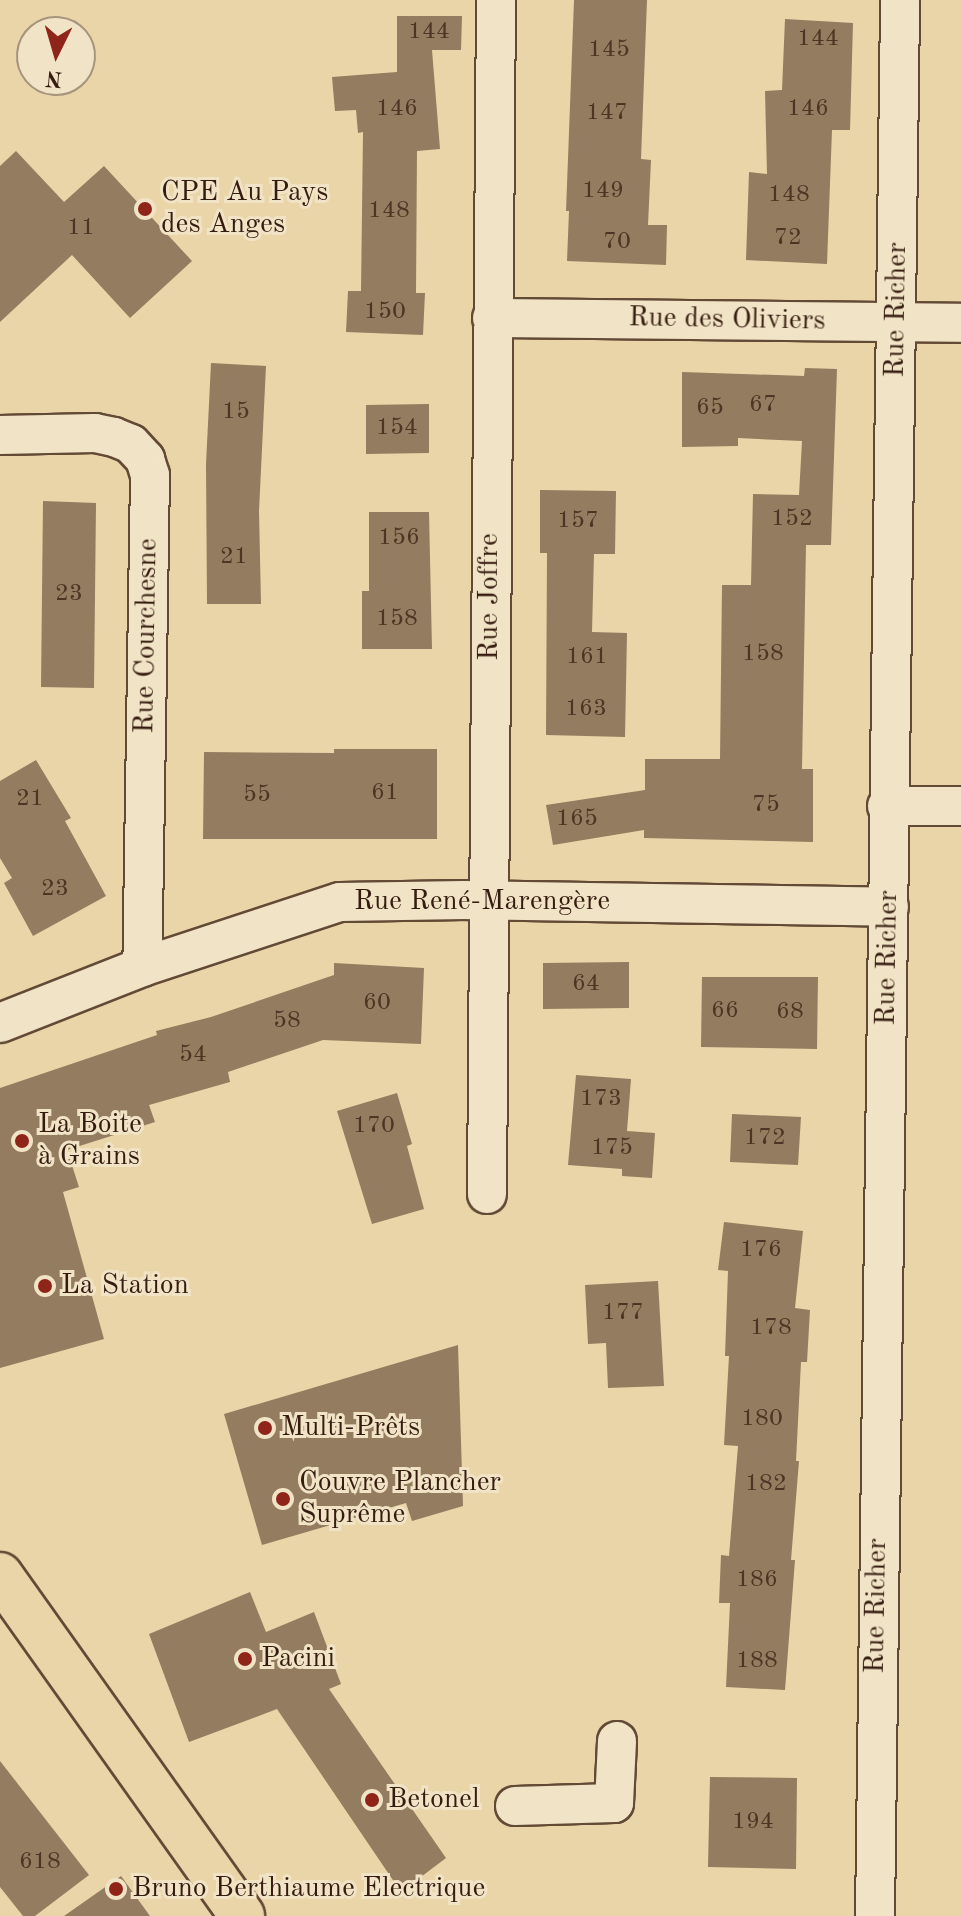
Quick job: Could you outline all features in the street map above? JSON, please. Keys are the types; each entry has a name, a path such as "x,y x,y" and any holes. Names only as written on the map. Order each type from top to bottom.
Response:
{"main road":[{"path":"0,1575 242,1916"}],"street":[{"name":"Rue Joffre","path":"487,1194 496,0"},
{"name":"Rue Richer","path":"875,1916 889,907 887,806 900,0"},
{"name":"Rue des Oliviers","path":"492,318 961,323"},
{"name":"Rue Courchesne","path":"0,435 95,433 114,437 131,444 145,459 150,475 142,967"},
{"path":"887,806 961,806"},
{"name":"Rue René-Marengère","path":"1,1021 142,967 340,902 889,907"},
{"path":"515,1806 614,1803 617,1741"}],"building":[{"path":"574,0 647,0 641,159 651,160 648,225 667,225 666,265 567,261"},
{"path":"397,16 462,16 461,50 432,50 440,149 417,151 416,293 425,293 423,335 346,332 348,291 361,291 363,132 358,133 356,110 335,111 332,77 397,72"},
{"path":"785,19 853,23 850,130 832,130 827,264 746,260 749,172 767,174 765,91 782,90"},
{"path":"16,151 64,202 104,166 192,261 130,318 72,255 0,322 0,166"},
{"path":"211,363 266,366 259,511 261,604 207,604 206,464"},
{"path":"805,368 837,369 831,545 806,545 802,769 813,769 813,842 644,838 644,830 553,845 546,805 645,790 645,759 720,759 722,585 751,585 753,494 799,495 802,441 738,438 738,446 682,447 682,372 804,376"},
{"path":"429,404 429,453 366,454 366,405"},
{"path":"540,490 616,491 615,554 594,554 592,632 627,633 625,737 546,735 547,553 540,553"},
{"path":"43,501 96,503 94,688 41,687"},
{"path":"369,512 429,512 432,649 362,649 362,591 369,591"},
{"path":"334,749 437,749 437,839 203,839 204,752 334,753"},
{"path":"36,760 71,818 65,821 106,896 33,936 4,883 12,878 0,858 0,781"},
{"path":"629,962 629,1008 543,1009 543,963"},
{"path":"334,963 424,968 421,1044 323,1040 228,1072 230,1082 149,1105 155,1122 67,1150 79,1187 63,1192 104,1339 0,1368 0,1088 157,1035 156,1031 211,1017 334,975"},
{"path":"702,977 818,977 817,1049 701,1047"},
{"path":"576,1075 631,1079 627,1131 655,1133 652,1178 622,1176 622,1169 568,1165"},
{"path":"397,1093 412,1144 407,1146 424,1209 372,1224 337,1111"},
{"path":"732,1114 801,1117 798,1165 730,1162"},
{"path":"724,1222 803,1231 795,1308 810,1310 807,1362 801,1362 796,1461 799,1461 791,1560 795,1560 785,1690 726,1687 730,1603 719,1603 721,1555 729,1556 738,1446 724,1445 729,1356 725,1356 728,1271 718,1270"},
{"path":"658,1281 664,1386 608,1388 606,1343 588,1344 585,1285"},
{"path":"458,1345 463,1506 412,1521 406,1503 262,1545 224,1414"},
{"path":"250,1592 266,1632 314,1612 341,1684 329,1689 446,1858 401,1892 277,1709 189,1742 149,1634"},
{"path":"0,1761 89,1875 35,1916 23,1916 0,1887"},
{"path":"710,1777 797,1778 796,1869 708,1867"},
{"name":"Bruno Berthiaume Electrique","path":"121,1876 150,1916 64,1916"}],"place":[{"name":"CPE Au Pays des Anges","path":"145,209"},
{"name":"La Boite à Grains","path":"22,1141"},
{"name":"La Station","path":"45,1286"},
{"name":"Multi-Prêts","path":"265,1428"},
{"name":"Couvre Plancher Suprême","path":"283,1499"},
{"name":"Pacini","path":"245,1659"},
{"name":"Betonel","path":"372,1800"},
{"name":"Bruno Berthiaume Electrique","path":"116,1889"}]}
